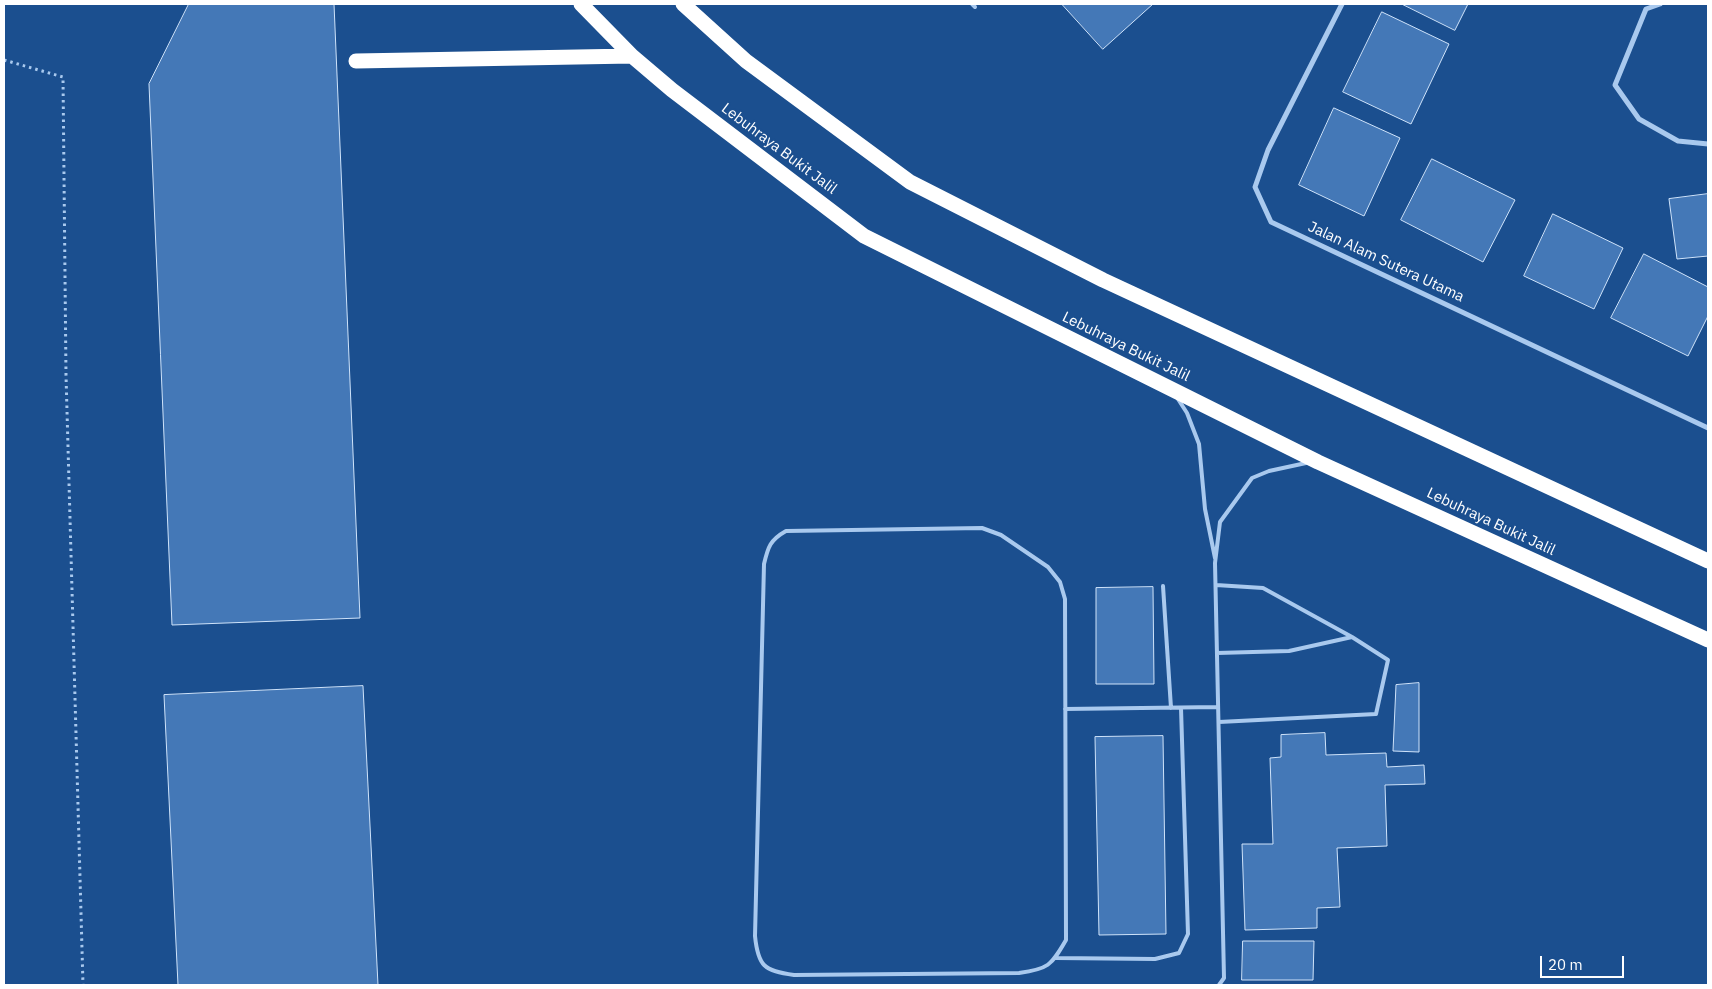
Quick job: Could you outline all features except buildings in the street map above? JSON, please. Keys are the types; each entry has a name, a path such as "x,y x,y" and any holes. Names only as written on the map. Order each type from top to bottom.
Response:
{"highway":[{"name":"Lebuhraya Bukit Jalil","path":"581,4 632,56 672,90 864,236 1318,462 1708,640"},
{"path":"682,4 746,61 910,182 1103,280 1708,561"},
{"path":"356,61 632,56"}],"street":[{"name":"Jalan Alam Sutera Utama","path":"1342,4 1268,150 1256,187 1271,222 1708,428"},
{"path":"1660,4 1646,9 1615,85 1639,119 1678,141 1708,144"}],"lane":[{"path":"1172,390 1188,413 1199,444 1205,509 1216,563"},
{"path":"1219,985 1224,978 1216,585 1220,522 1252,478 1278,468 1318,462"},
{"path":"982,528 1000,535 1048,567 1060,582 1065,598 1066,940 1056,958 1040,970 1019,973 794,975 775,972 763,965 757,953 755,936 764,564 767,550 774,538 786,531 982,528"},
{"path":"1216,585 1263,588 1352,637 1388,660 1376,714 1218,722"},
{"path":"1163,586 1171,708"},
{"path":"1217,653 1289,651 1352,637"},
{"path":"1066,709 1218,707"},
{"path":"1056,958 1156,960 1179,953 1188,934 1181,708"}],"path":[{"path":"4,60 63,77 66,376 83,985"}]}
